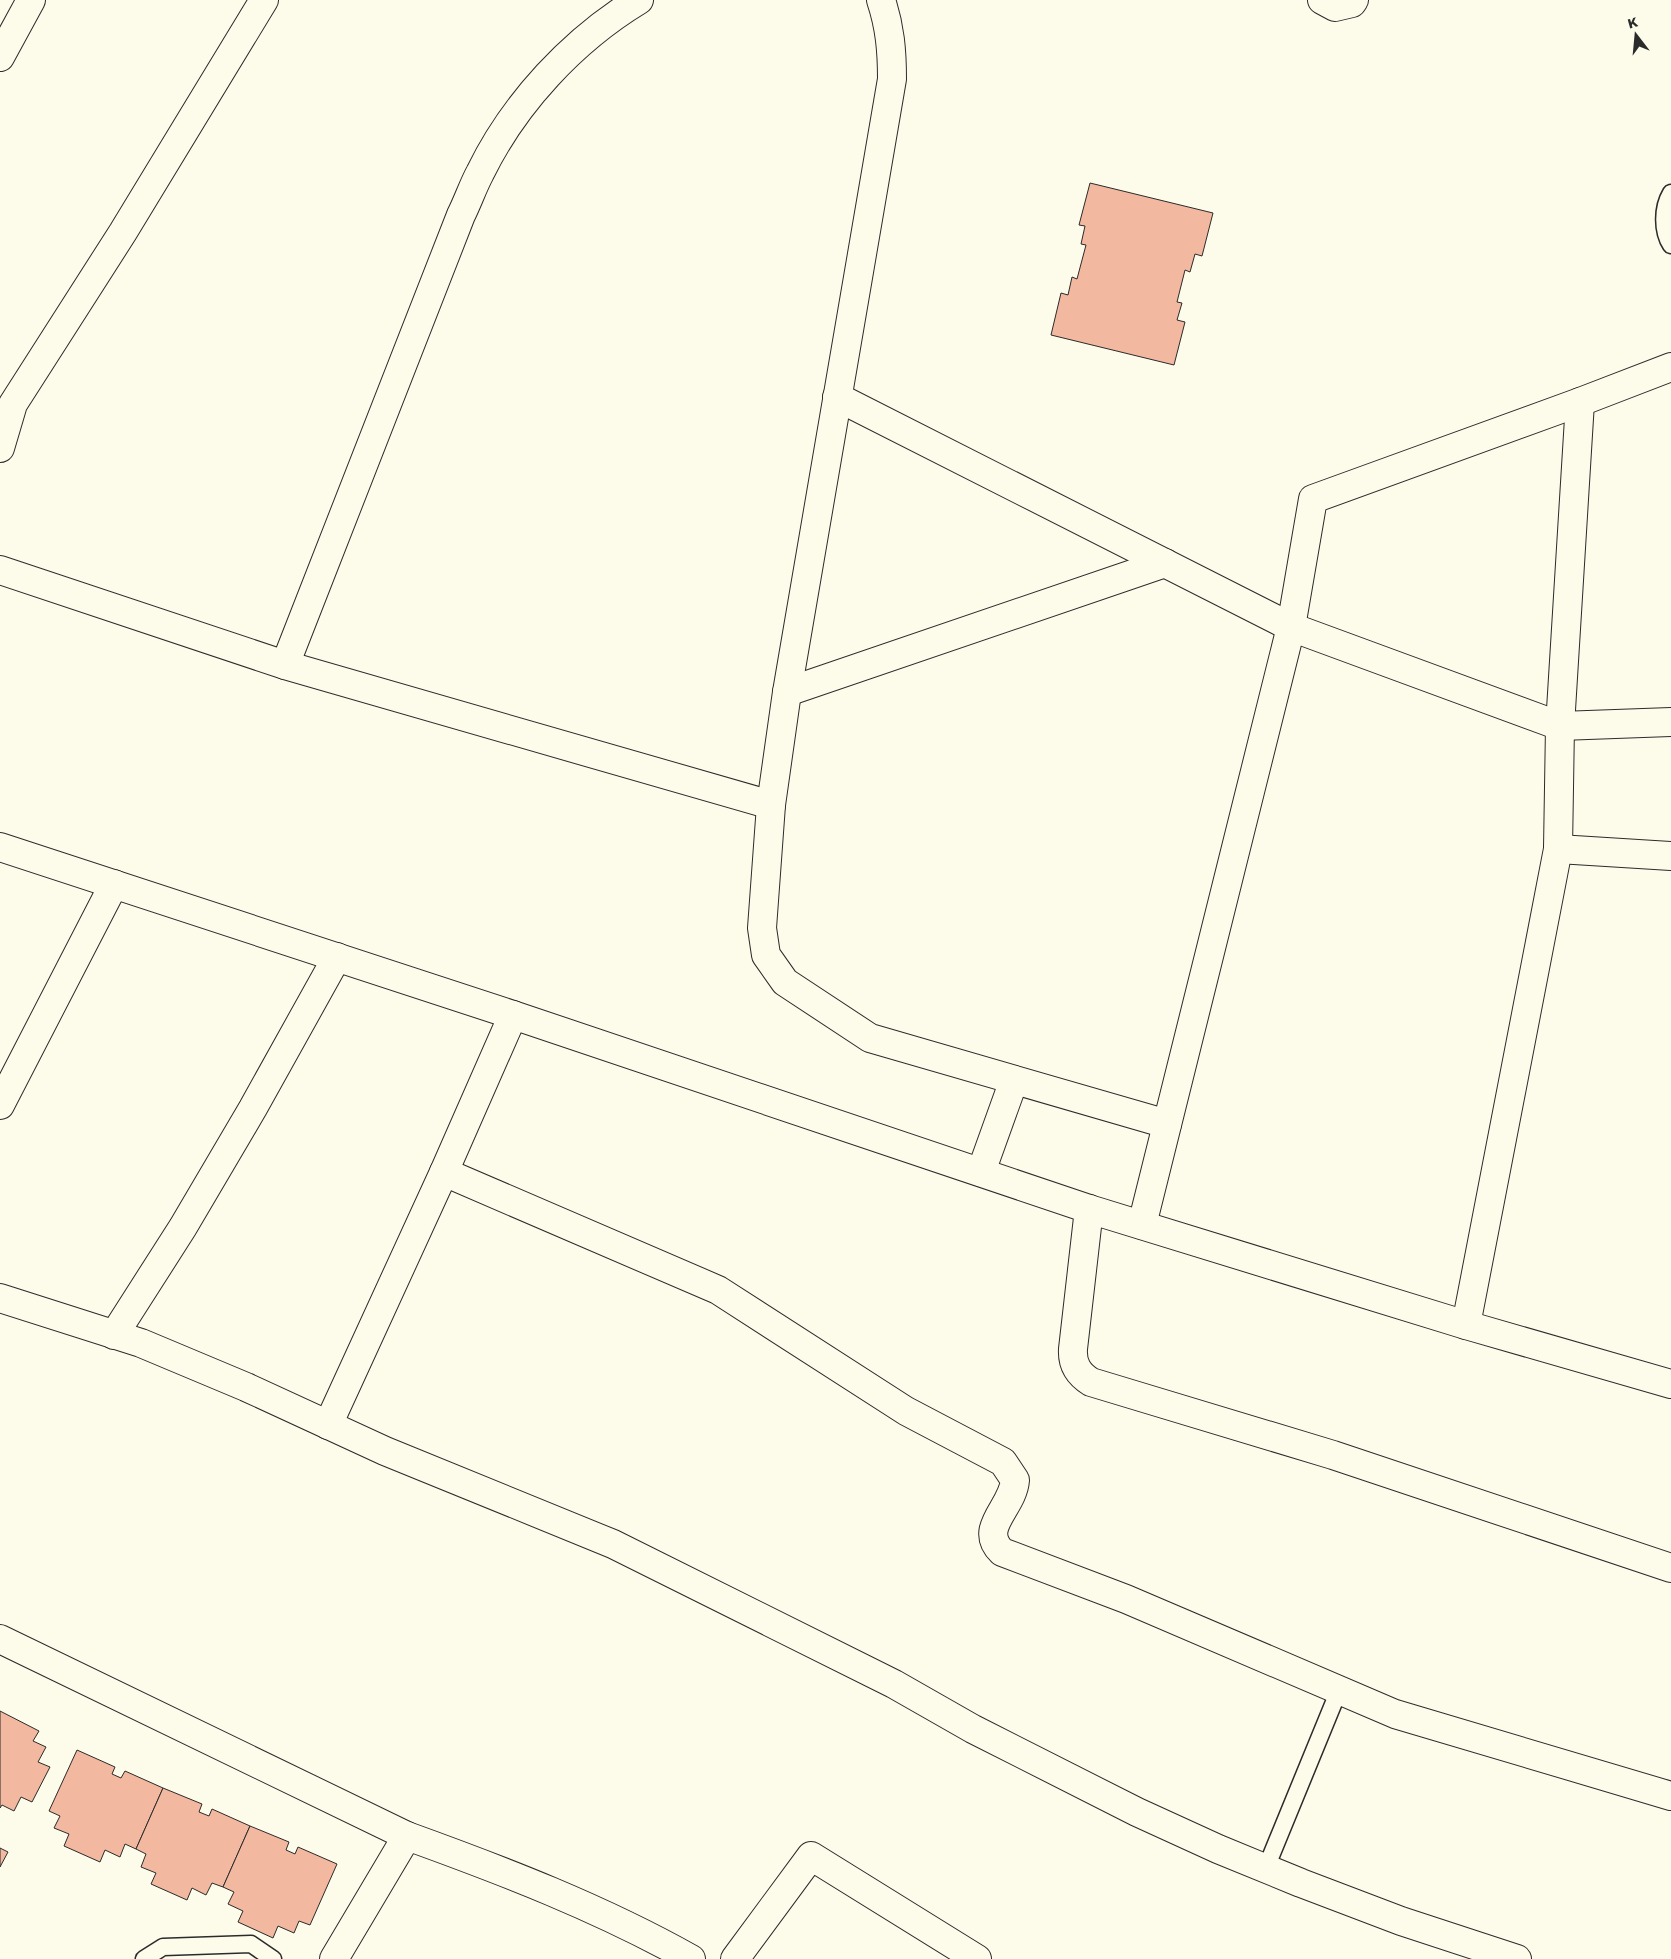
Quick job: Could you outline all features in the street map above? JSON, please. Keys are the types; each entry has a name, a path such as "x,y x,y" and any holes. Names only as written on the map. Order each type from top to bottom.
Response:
{"street":[{"path":"0,57 31,0"},
{"path":"0,448 13,404 123,232 264,0"},
{"path":"285,665 480,172 504,131 532,93 564,58 595,31 639,0"},
{"path":"881,0 888,21 891,40 892,79 787,692 771,805 762,928 766,955 785,982 870,1038 1167,1124"},
{"path":"1322,0 1335,7 1352,3 1354,0"},
{"path":"1142,1225 1291,627 1313,499 1671,367"},
{"path":"837,397 1291,627 1560,726 1671,722"},
{"path":"1466,1325 1558,849 1560,726 1580,402"},
{"path":"787,692 1165,563"},
{"path":"0,570 285,665 771,805"},
{"path":"0,847 513,1015 1089,1209 1466,1325 1671,1384"},
{"path":"1558,849 1671,856"},
{"path":"0,1105 114,884"},
{"path":"114,1335 182,1227 253,1108 337,957"},
{"path":"328,1425 444,1172 513,1015"},
{"path":"981,1172 1014,1080"},
{"path":"444,1172 718,1290 906,1410 1003,1462 1015,1480 1014,1490 992,1531 993,1541 1002,1552 1126,1599 1395,1714 1671,1796"},
{"path":"1089,1209 1073,1354 1075,1365 1083,1377 1091,1382 1332,1455 1671,1568"},
{"path":"0,1298 141,1343 385,1451 613,1544 894,1684 1054,1772 1146,1816 1266,1868 1401,1920 1517,1959"},
{"path":"0,1639 407,1836 500,1869 591,1908 691,1959"},
{"path":"334,1959 407,1836"},
{"path":"735,1959 811,1856 977,1959"}],"lane":[{"path":"1671,194 1663,225 1667,240 1671,245"},
{"path":"1266,1868 1339,1690"},
{"path":"144,1959 163,1947 251,1944 273,1959"}],"building":[{"path":"1090,183 1213,213 1202,256 1195,254 1190,272 1185,270 1177,302 1182,303 1177,320 1185,322 1174,365 1051,335 1061,293 1068,295 1072,277 1077,279 1086,245 1081,244 1085,226 1079,225"},
{"path":"0,1711 39,1731 33,1741 46,1747 38,1762 50,1767 32,1802 21,1797 14,1811 2,1805 0,1808"},
{"path":"77,1750 115,1767 112,1774 121,1778 125,1771 163,1788 136,1849 125,1844 120,1857 105,1850 100,1862 64,1846 69,1834 54,1828 60,1816 49,1811"},
{"path":"163,1788 202,1804 199,1812 209,1816 212,1809 250,1826 223,1887 212,1883 206,1895 192,1888 187,1900 151,1884 156,1873 141,1867 146,1854 136,1849"},
{"path":"250,1826 289,1842 286,1850 295,1854 298,1847 337,1864 310,1925 299,1921 294,1933 278,1926 273,1938 238,1922 243,1911 228,1904 234,1892 223,1887"},
{"path":"0,1848 8,1852 0,1867"}]}
